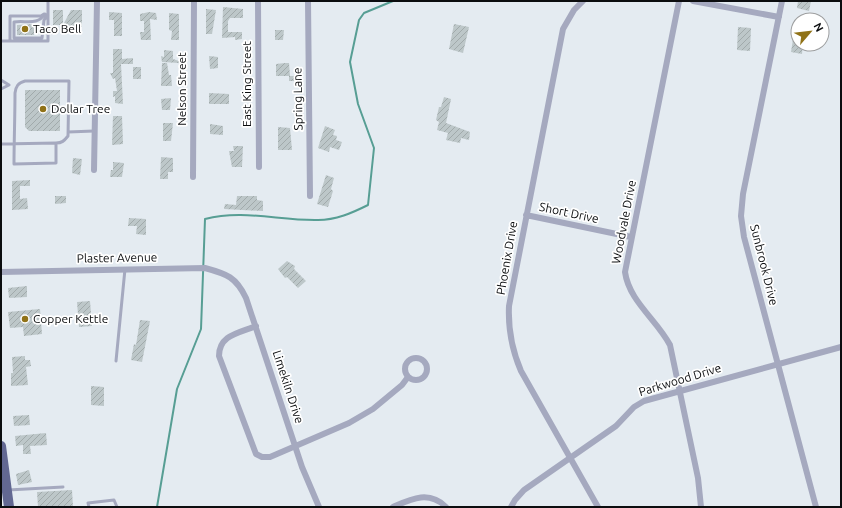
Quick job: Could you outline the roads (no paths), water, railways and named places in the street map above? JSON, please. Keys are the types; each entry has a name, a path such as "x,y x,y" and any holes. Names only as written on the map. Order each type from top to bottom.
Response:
{"highway":[{"path":"1,446 6,499"}],"street":[{"path":"94,170 97,1"},
{"name":"Nelson Street","path":"192,177 194,1"},
{"name":"East King Street","path":"258,1 259,167"},
{"name":"Spring Lane","path":"308,1 310,196"},
{"name":"Phoenix Drive","path":"583,1 574,10 563,29 526,215 509,306 508,320 510,336 524,378 598,507"},
{"name":"Woodvale Drive","path":"679,1 625,267 627,281 632,291 667,341 672,355 698,478 701,507"},
{"path":"693,1 779,17"},
{"name":"Sunbrook Drive","path":"782,1 743,194 741,216 744,237 816,507"},
{"name":"Short Drive","path":"526,215 631,237"},
{"name":"Plaster Avenue","path":"1,272 205,268 231,276"},
{"name":"Limekiln Drive","path":"231,276 240,286 256,326 309,486 320,507"},
{"path":"256,326 224,339 219,346 219,356 256,454 262,457 270,457 296,447 349,423 373,409 398,389 408,377"},
{"name":"Parkwood Drive","path":"511,507 520,493 616,426 638,404 680,390 841,347"},
{"path":"393,507 414,498 422,497 438,501 446,507"}],"lane":[{"path":"1,41 48,41 48,1"},
{"path":"47,13 44,20 42,38 14,38 14,22 41,20 47,13"},
{"path":"10,41 10,16 40,16 47,13"},
{"path":"1,80 9,85"},
{"path":"1,89 9,85 17,85 25,81 69,81 68,136 64,141 56,143 1,144"},
{"path":"17,85 15,93 14,164 56,163 56,143"},
{"path":"68,132 95,132"},
{"path":"116,361 125,269"},
{"path":"6,499 63,487"},
{"path":"89,507 88,503 114,500 117,507"}],"waterway":[{"path":"157,507 177,389 201,329 205,219 219,216 247,215 304,220 325,220 344,216 368,205 374,148 358,104 350,62 359,20 364,13 393,1"}],"place":[{"name":"Taco Bell","path":"25,29"},
{"name":"Dollar Tree","path":"43,109"},
{"name":"Copper Kettle","path":"25,319"}]}
